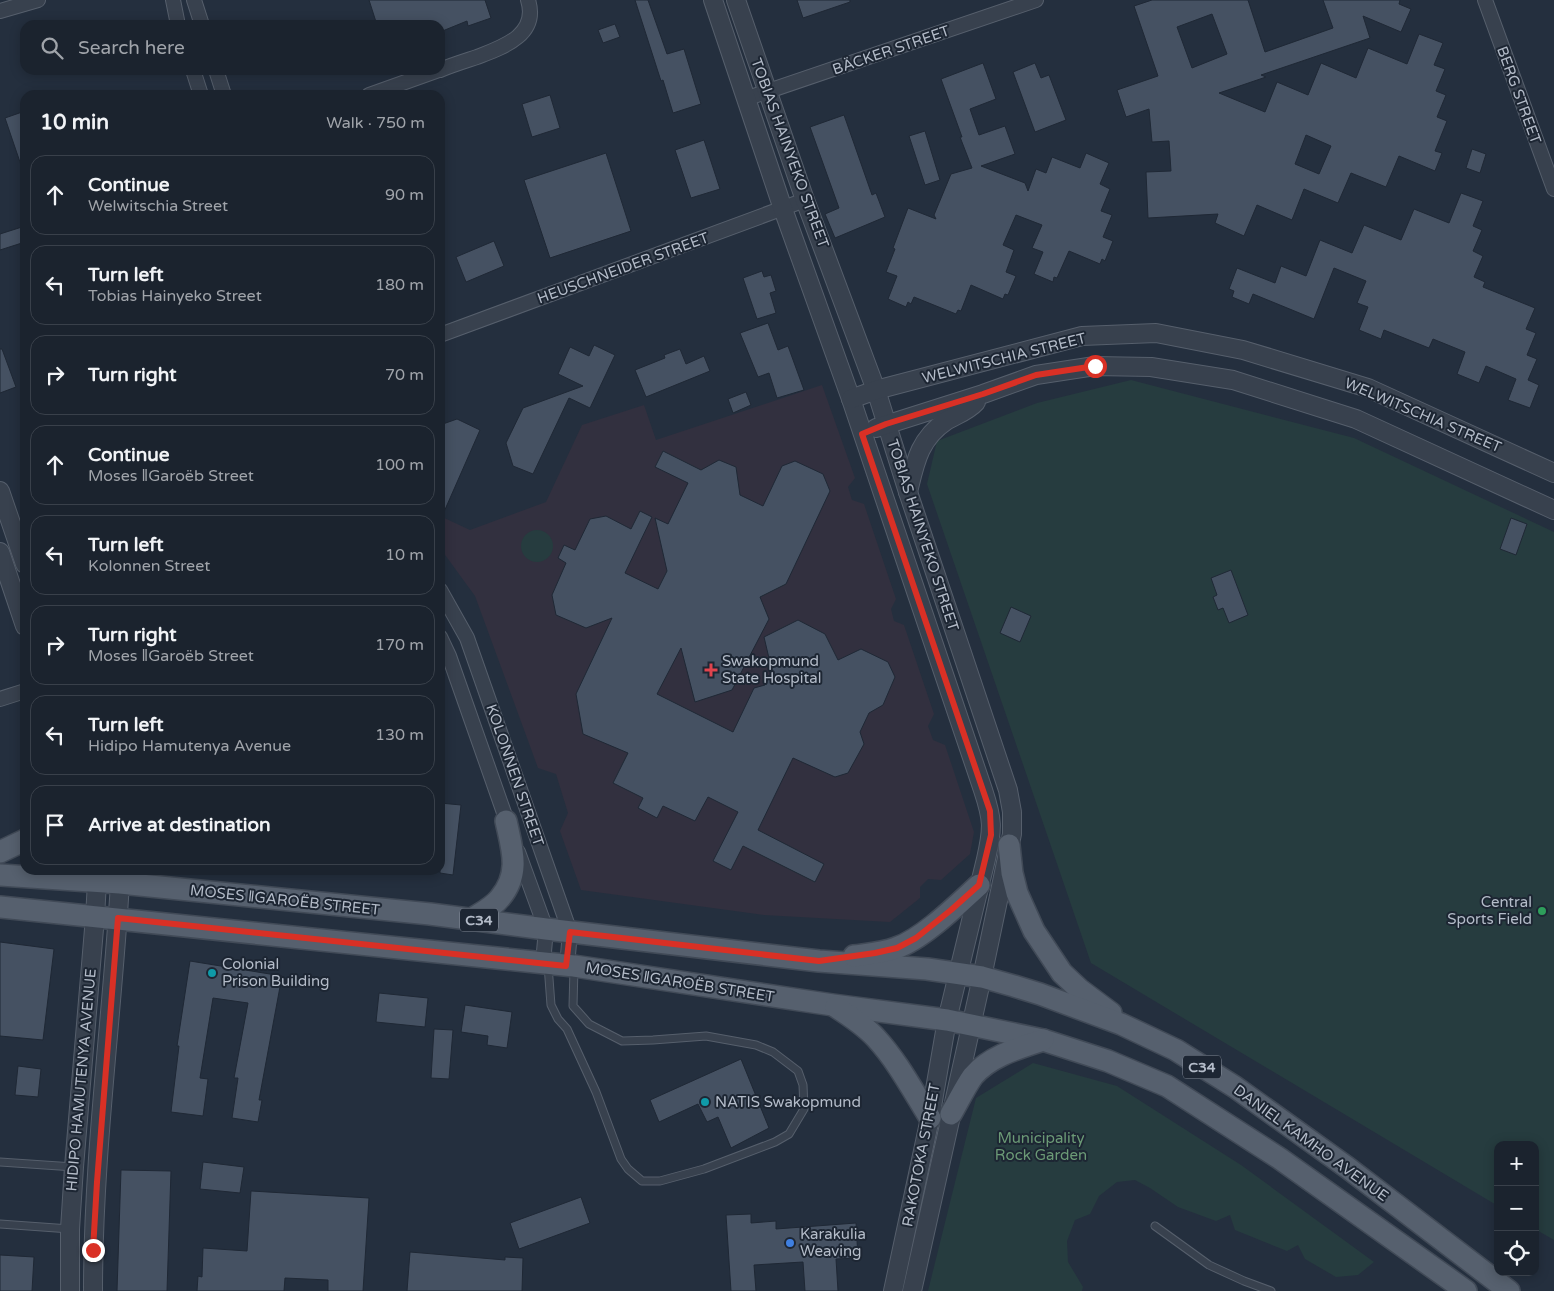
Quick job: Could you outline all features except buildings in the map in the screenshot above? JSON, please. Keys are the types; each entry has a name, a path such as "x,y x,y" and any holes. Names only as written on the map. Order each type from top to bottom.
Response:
{"main road":[{"path":"472,920 499,899 507,888 512,876 514,861 506,821"},
{"path":"0,852 20,842"},
{"path":"1009,845 1012,873 1018,893 1034,931 1062,973 1096,1002 1141,1033"},
{"name":"MOSES ǁGAROËB STREET","path":"0,875 118,876 546,930 819,961 927,969 957,974"},
{"path":"819,961 897,948 916,938 979,885"},
{"name":"MOSES ǁGAROËB STREET","path":"0,907 558,965 972,1024"},
{"name":"DANIEL KAMHO AVENUE","path":"957,974 982,977 1040,994 1141,1033 1176,1050 1235,1088 1348,1168 1509,1291"},
{"path":"833,1005 854,1019 876,1038 899,1068 930,1118"},
{"name":"DANIEL KAMHO AVENUE","path":"972,1024 1043,1040 1108,1061 1167,1086 1279,1158 1466,1291"},
{"path":"951,1114 974,1076 991,1062 1043,1040"}],"street":[{"path":"0,11 38,0"},
{"path":"173,0 177,20"},
{"path":"194,0 200,20"},
{"path":"445,68 510,44 522,34 528,22 530,8 528,0"},
{"name":"TOBIAS HAINYEKO STREET","path":"713,0 745,99 851,399 990,811 991,835 947,1020"},
{"name":"TOBIAS HAINYEKO STREET","path":"736,0 805,200 876,390 908,492 1008,790 1012,812 1012,834 972,1024"},
{"name":"BÄCKER STREET","path":"745,99 1036,0"},
{"name":"BERG STREET","path":"1485,0 1549,159 1554,190"},
{"path":"195,75 199,90"},
{"path":"218,75 222,90"},
{"path":"383,90 426,75"},
{"name":"HEUSCHNEIDER STREET","path":"445,333 805,200"},
{"name":"WELWITSCHIA STREET","path":"851,399 876,390 1082,336 1156,333 1243,350 1368,388 1554,473"},
{"name":"WELWITSCHIA STREET","path":"862,434 886,424 983,394 1036,375 1095,366 1151,367 1233,380 1356,419 1554,510"},
{"path":"908,492 918,457 928,437 944,422 971,407 983,394"},
{"path":"0,492 20,550"},
{"path":"0,552 20,611"},
{"name":"KOLONNEN STREET","path":"445,599 468,638 570,932 558,965"},
{"name":"KOLONNEN STREET","path":"445,648 558,965"},
{"path":"0,699 20,693"},
{"name":"HIDIPO HAMUTENYA AVENUE","path":"70,1291 70,1229 94,917 95,876"},
{"name":"HIDIPO HAMUTENYA AVENUE","path":"93,1291 93,1250 97,1182 118,918 118,876"},
{"name":"RAKOTOKA STREET","path":"893,1291 930,1118 947,1020"},
{"name":"RAKOTOKA STREET","path":"912,1291 972,1024"}],"lane":[{"path":"558,965 573,987 573,1006 589,1024 622,1041 706,1036 735,1040 756,1045 772,1052 798,1071 803,1086 804,1110 789,1134 775,1142 704,1169 660,1181 642,1180 628,1169 621,1159 596,1092 567,1029 558,1019 552,1005 558,965"},
{"path":"0,1162 74,1167"},
{"path":"0,1224 70,1229"},
{"path":"1156,1226 1209,1265 1271,1291"}],"shaded area":[{"name":"Swakopmund State Hospital","path":"822,385 855,478 848,487 852,500 864,504 896,599 891,609 894,621 904,625 934,714 928,726 933,740 945,745 974,832 970,854 941,880 928,879 920,887 920,898 890,922 764,915 581,890 560,831 568,813 556,774 538,768 475,596 445,555 445,518 470,530 546,502 582,425 644,405 656,440"}],"green space":[{"path":"1131,380 1354,438 1554,532 1554,1240 1539,1231 1539,1141 1494,1141 1494,1204 1091,963 927,484 937,441 1037,403"},
{"path":"537,530 548,535 553,546 548,557 537,562 526,557 521,546 526,535"},
{"name":"Municipality Rock Garden","path":"1033,1063 1117,1086 1241,1165 1374,1262 1358,1275 1336,1277 1305,1259 1298,1245 1287,1251 1235,1230 1230,1215 1216,1221 1178,1207 1135,1180 1117,1182 1099,1196 1090,1214 1075,1220 1067,1241 1068,1262 1083,1287 1082,1291 928,1291 976,1098"}],"place":[{"name":"Swakopmund State Hospital","path":"711,670"},
{"name":"Central Sports Field","path":"1542,911"},
{"name":"Colonial Prison Building","path":"212,973"},
{"name":"NATIS Swakopmund","path":"705,1102"},
{"name":"Karakulia Weaving","path":"790,1243"}],"route":[{"path":"93,1250 118,918 566,966 570,932 819,961 897,948 916,938 951,910 979,885 991,835 990,811 862,434 886,424 983,394 1036,375 1095,366"}]}
